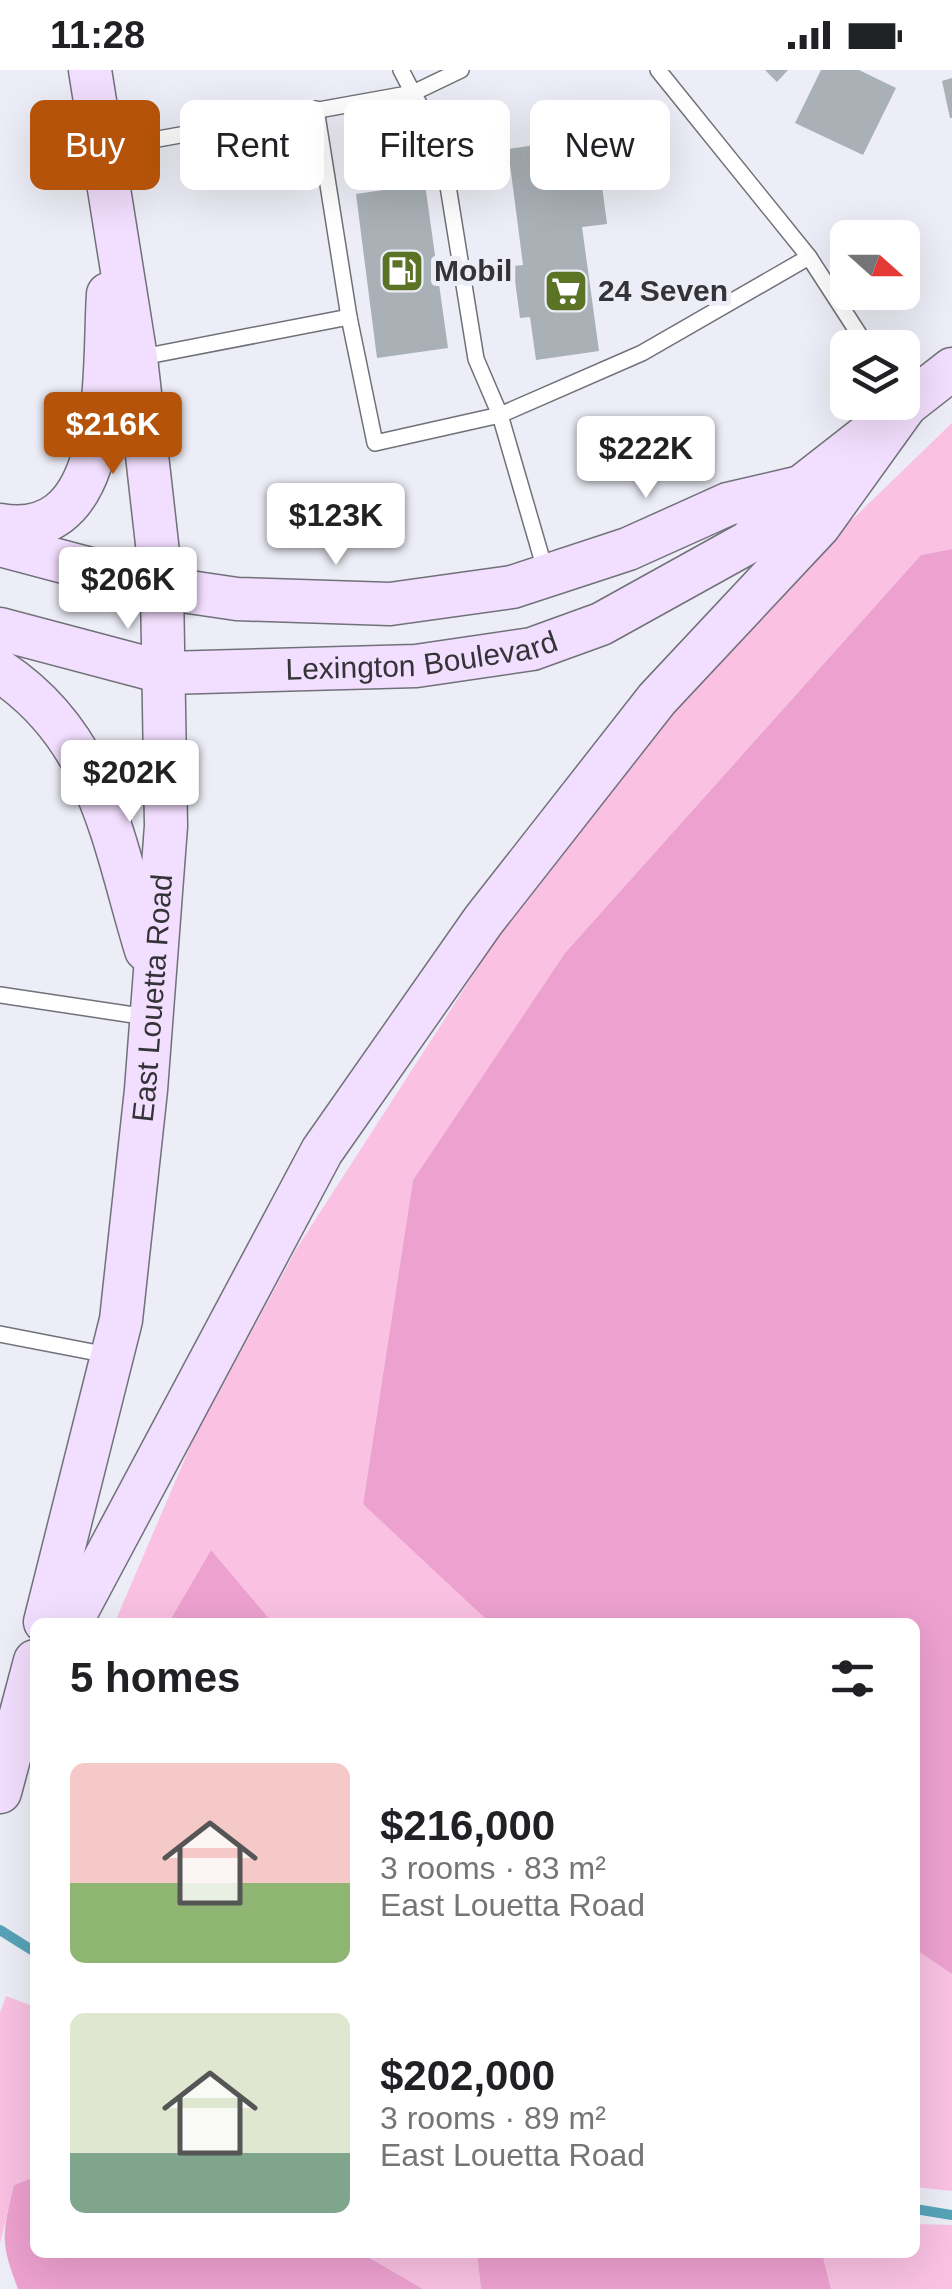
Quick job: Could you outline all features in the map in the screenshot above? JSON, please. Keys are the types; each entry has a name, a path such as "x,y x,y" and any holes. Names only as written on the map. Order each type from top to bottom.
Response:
{"main road":[{"name":"East Louetta Road","path":"90,70 95,100"},
{"name":"East Louetta Road","path":"46,1618 121,1320 166,826 162,588 136,358 110,190"},
{"path":"0,525 32,525 51,517 78,494 89,472 100,409 113,214"},
{"name":"Lexington Boulevard","path":"920,391 952,369"},
{"name":"Lexington Boulevard","path":"0,630 166,673 416,666 532,649 601,624 749,542 800,488 882,420"},
{"path":"73,1618 322,1151 506,891 657,700 819,526 892,420"},
{"name":"Lexington Boulevard","path":"0,545 162,588 257,600 390,604 472,595 628,549 728,504 800,488"},
{"path":"0,671 48,710 87,766 105,808 153,998"},
{"path":"0,1792 28,1703"}],"lane":[{"path":"401,70 441,143 476,359 500,416 546,574"},
{"path":"324,109 413,93 461,70"},
{"path":"658,70 809,258 856,330"},
{"path":"324,162 348,317 375,443 500,416 642,353 809,258"},
{"path":"136,358 348,317"},
{"path":"0,995 153,998"},
{"path":"0,1334 112,1355"}],"shaded area":[{"path":"952,423 952,549 921,555 565,953 413,1180 363,1503 485,1618 269,1618 211,1550 171,1618 117,1618 193,1440 297,1248 577,814 804,566"},
{"path":"952,549 952,1974 920,1952 920,1618 485,1618 363,1504 413,1180 565,953 921,555"},
{"path":"211,1550 269,1618 171,1618"},
{"path":"920,1952 952,1974 952,2191 920,2188"},
{"path":"6,1996 30,2005 30,2179 14,2185 0,2243 0,2013"},
{"path":"30,2179 30,2258 370,2258 423,2289 18,2289 8,2260 5,2227 14,2185"},
{"path":"920,2224 952,2225 952,2289 831,2289 823,2258 920,2258"},
{"path":"370,2258 478,2258 481,2289 423,2289"},
{"path":"478,2258 823,2258 831,2289 481,2289"}],"building":[{"path":"765,70 788,70 777,82"},
{"path":"821,70 859,70 896,88 863,155 795,123"},
{"path":"952,78 952,118 950,118 942,81"},
{"path":"530,146 530,190 603,190 607,224 582,227 599,351 536,360 530,317 520,318 513,266 523,265 510,149"},
{"name":"Mobil","path":"426,190 448,348 377,358 356,194"}],"waterway":[{"path":"0,1930 30,1949"},
{"path":"920,2210 952,2215"}],"place":[{"name":"Mobil","path":"402,271"},
{"name":"24 Seven","path":"566,291"}]}
